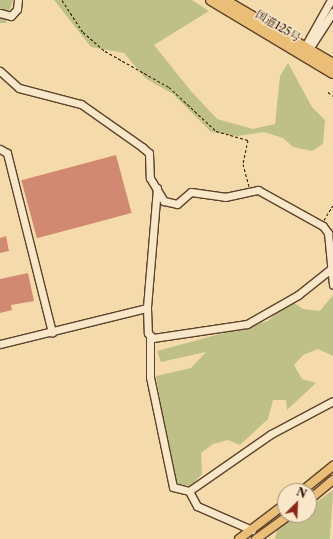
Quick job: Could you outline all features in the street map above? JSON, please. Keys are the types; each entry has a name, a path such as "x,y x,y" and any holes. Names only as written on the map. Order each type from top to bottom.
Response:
{"highway":[{"name":"国道125号","path":"211,0 333,64"},
{"name":"国道125号","path":"224,0 305,50 333,73"}],"main road":[{"path":"312,483 333,466"},
{"path":"317,493 333,480"},
{"path":"239,539 277,510"},
{"path":"259,538 279,523"}],"street":[{"path":"0,13 11,16 18,0"},
{"path":"305,50 331,0"},
{"path":"305,50 333,12"},
{"path":"0,71 19,88 81,104 142,147 149,153 147,169 157,188 170,203 177,204 191,192 225,197 250,193 258,190 322,226 328,233 333,285"},
{"path":"0,149 7,153 52,332"},
{"path":"157,188 146,308 150,337 150,378 170,485 189,491 197,506 252,530"},
{"path":"150,337 157,340 247,324 298,295 332,268"},
{"path":"0,344 146,308"},
{"path":"189,491 271,434 333,401"}],"path":[{"path":"62,0 82,32 105,51 169,87 216,131 248,140 243,164 250,193"},
{"path":"328,92 333,96"},
{"path":"322,226 333,205"}],"green space":[{"path":"0,0 13,0 6,23 0,23"},
{"path":"54,0 192,0 209,11 154,45 191,91 217,119 253,129 275,124 280,76 288,63 312,107 325,120 323,144 312,151 293,147 283,138 264,132 238,136 211,132 173,94 145,78 124,53 91,47"},
{"path":"333,295 333,356 318,349 303,355 294,365 302,379 316,383 287,410 286,400 273,400 268,419 240,445 228,440 213,444 201,453 202,474 191,486 179,484 173,478 156,376 191,368 206,352 161,362 157,351 268,321 290,300 303,309 320,311"},
{"path":"333,490 330,539 275,539 279,523 317,523 317,502"}],"building":[{"path":"116,155 132,213 37,238 21,180"},
{"path":"6,236 9,251 0,253 0,238"},
{"path":"28,273 34,301 11,305 12,310 0,313 0,279"}]}
